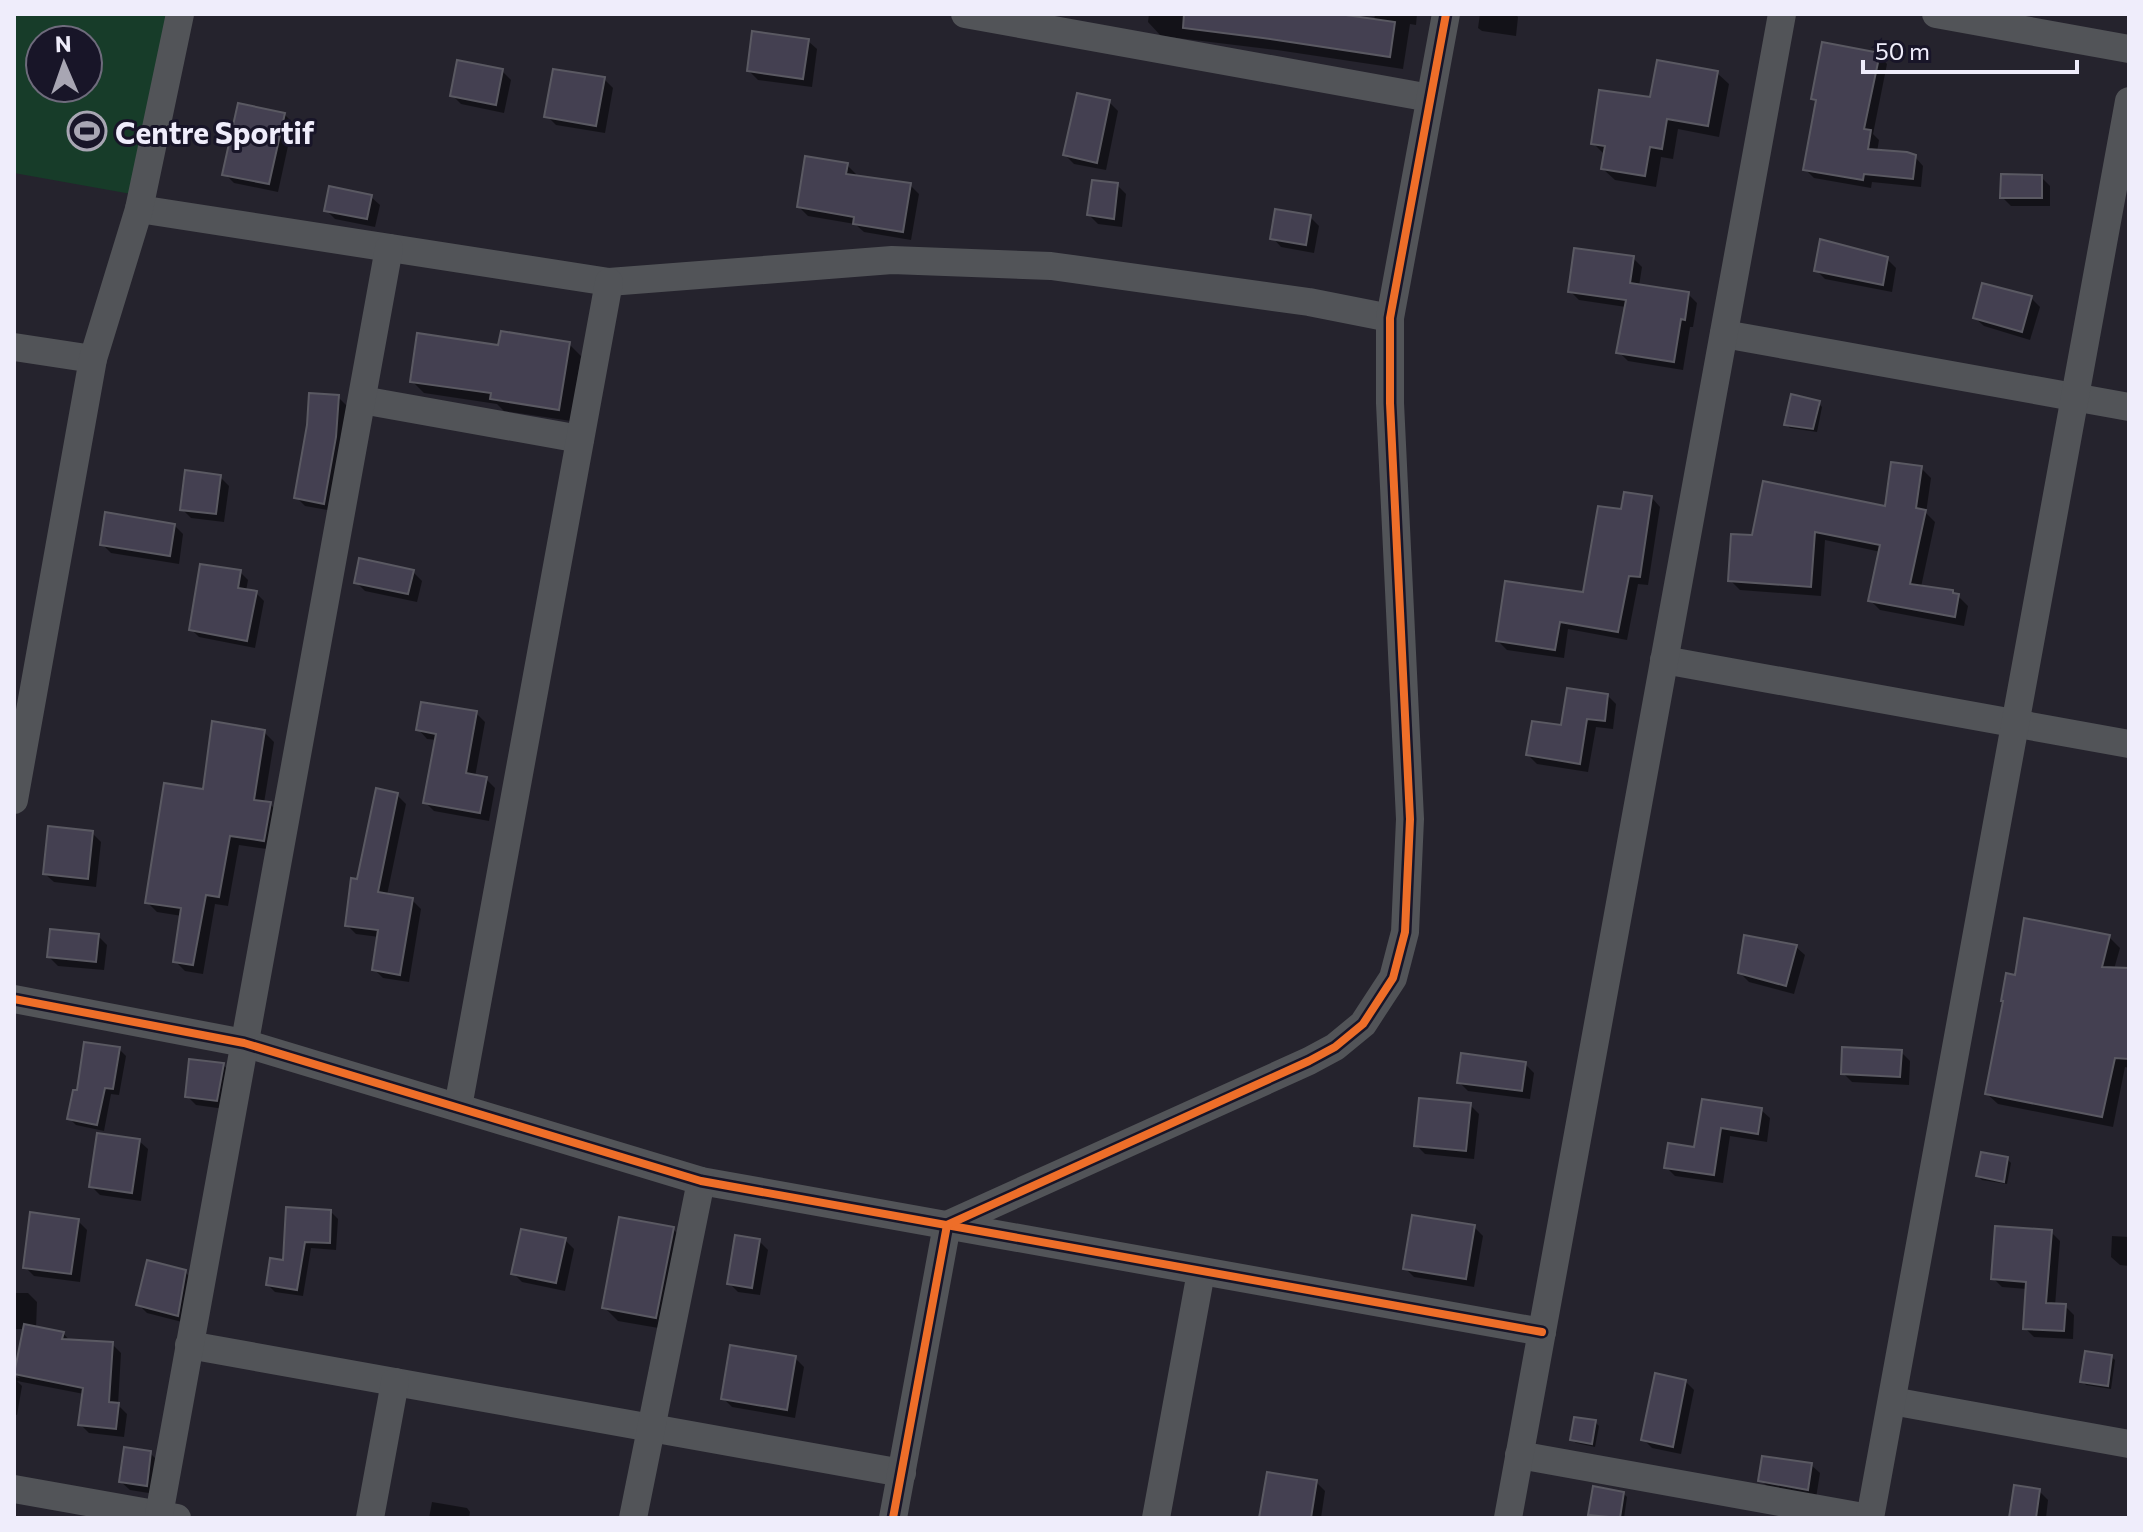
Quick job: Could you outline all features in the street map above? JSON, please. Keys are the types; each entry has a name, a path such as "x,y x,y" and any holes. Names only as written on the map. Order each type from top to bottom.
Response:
{"street":[{"path":"15,787 93,359 139,209 180,14"},
{"path":"965,14 998,17 1430,98"},
{"path":"947,1225 1335,1047 1363,1024 1393,978 1405,932 1410,819 1390,403 1390,318 1446,14"},
{"path":"1508,1518 1782,14"},
{"path":"1936,14 2129,49"},
{"path":"1519,1455 1870,1518 2129,101"},
{"path":"139,209 609,282 892,260 1051,266 1309,302 1390,318"},
{"path":"14,1489 168,1516 189,1345 389,248"},
{"path":"458,1107 609,282"},
{"path":"1724,334 2129,407"},
{"path":"14,347 93,359"},
{"path":"362,400 580,439"},
{"path":"1664,660 2129,744"},
{"path":"14,999 244,1043 701,1181 1542,1332"},
{"path":"633,1518 701,1181"},
{"path":"893,1518 947,1225"},
{"path":"1156,1518 1201,1272"},
{"path":"189,1345 902,1473"},
{"path":"370,1518 395,1382"},
{"path":"1892,1401 2129,1444"}],"green space":[{"name":"Centre Sportif","path":"14,14 181,14 148,197 14,173"}],"building":[{"path":"1184,14 1339,14 1395,22 1390,57 1183,28"},
{"path":"752,31 809,39 803,79 747,71"},
{"path":"1822,42 1880,53 1864,129 1871,130 1868,149 1916,155 1913,179 1864,174 1863,180 1803,170 1816,100 1811,99"},
{"path":"457,60 503,69 496,105 450,96"},
{"path":"1657,60 1718,71 1708,126 1667,119 1662,149 1650,147 1645,176 1601,169 1605,146 1591,144 1599,90 1650,97"},
{"path":"553,69 605,77 596,126 544,117"},
{"path":"1077,93 1110,100 1097,163 1063,155"},
{"path":"238,103 285,113 269,184 222,175"},
{"path":"805,156 848,163 846,174 911,183 903,232 853,224 854,217 797,207"},
{"path":"2001,174 2042,175 2042,198 2000,198"},
{"path":"1092,180 1118,183 1114,219 1087,215"},
{"path":"329,186 372,195 367,219 324,211"},
{"path":"1275,209 1311,215 1306,245 1270,239"},
{"path":"1820,239 1888,257 1883,285 1814,271"},
{"path":"1574,248 1634,256 1630,283 1689,292 1674,362 1616,353 1626,300 1568,292"},
{"path":"1982,283 2032,296 2022,332 1973,318"},
{"path":"501,331 570,342 559,410 490,399 491,393 410,382 417,333 498,345"},
{"path":"309,393 339,395 336,437 324,504 294,498 307,425"},
{"path":"1791,394 1820,401 1813,429 1784,425"},
{"path":"1891,462 1922,466 1916,508 1926,510 1910,584 1953,590 1953,593 1959,594 1955,617 1868,601 1880,545 1815,532 1811,587 1728,581 1731,534 1752,535 1763,481 1885,506"},
{"path":"185,470 221,475 216,514 180,510"},
{"path":"1624,492 1652,496 1640,577 1629,576 1618,632 1560,622 1555,650 1496,641 1505,581 1583,592 1598,506 1621,509"},
{"path":"105,512 175,524 170,556 100,545"},
{"path":"359,558 414,570 408,594 354,583"},
{"path":"200,564 241,570 238,588 257,591 247,641 189,630"},
{"path":"1567,688 1608,694 1605,721 1587,719 1580,764 1526,755 1532,721 1561,725"},
{"path":"421,702 477,711 466,773 487,777 480,813 423,803 436,734 416,730"},
{"path":"212,721 265,730 254,800 271,802 264,841 230,836 219,897 206,895 193,965 173,962 181,908 145,903 164,783 203,789"},
{"path":"376,788 398,793 378,892 413,898 400,975 372,970 378,930 345,926 351,878 357,879"},
{"path":"48,826 93,831 88,879 43,874"},
{"path":"2024,918 2110,935 2102,967 2129,968 2129,1059 2115,1058 2102,1117 1985,1094 2006,973 2015,975"},
{"path":"50,929 99,934 96,962 47,957"},
{"path":"1744,935 1797,945 1786,986 1738,973"},
{"path":"84,1042 120,1047 113,1089 105,1088 97,1125 67,1119 73,1090 77,1090"},
{"path":"1842,1047 1902,1050 1900,1077 1841,1074"},
{"path":"1461,1053 1526,1062 1522,1091 1457,1083"},
{"path":"189,1059 224,1063 217,1101 185,1097"},
{"path":"1419,1098 1471,1103 1466,1151 1414,1146"},
{"path":"1702,1099 1762,1108 1758,1134 1721,1128 1714,1175 1664,1168 1668,1143 1694,1147"},
{"path":"97,1133 140,1139 132,1193 89,1187"},
{"path":"1981,1152 2008,1157 2004,1182 1976,1176"},
{"path":"286,1207 331,1210 330,1243 305,1242 297,1290 266,1285 270,1258 283,1260"},
{"path":"30,1212 79,1219 71,1274 23,1268"},
{"path":"1412,1215 1475,1225 1466,1279 1403,1269"},
{"path":"619,1217 674,1227 656,1318 602,1308"},
{"path":"1995,1226 2052,1230 2046,1303 2066,1304 2064,1331 2023,1329 2026,1282 1991,1279"},
{"path":"521,1229 566,1238 556,1283 511,1274"},
{"path":"735,1235 760,1239 752,1288 727,1284"},
{"path":"147,1260 186,1270 178,1316 136,1305"},
{"path":"24,1324 64,1332 62,1339 113,1342 109,1402 119,1403 116,1429 78,1425 83,1388 14,1374"},
{"path":"730,1345 796,1356 787,1410 721,1399"},
{"path":"2085,1351 2112,1355 2108,1386 2080,1382"},
{"path":"1655,1373 1686,1380 1673,1447 1641,1440"},
{"path":"1574,1417 1596,1420 1592,1444 1570,1440"},
{"path":"124,1447 151,1451 147,1486 119,1482"},
{"path":"1762,1456 1812,1463 1808,1490 1758,1481"},
{"path":"1267,1472 1317,1480 1311,1518 1259,1518"},
{"path":"2014,1485 2040,1489 2036,1518 2009,1518"},
{"path":"1593,1486 1624,1492 1620,1518 1588,1515"}],"cycle path":[{"path":"893,1518 947,1225 1335,1047 1363,1024 1393,978 1405,932 1410,819 1390,403 1390,318 1446,14"},
{"path":"14,999 244,1043 701,1181 1542,1332"}],"place":[{"name":"Centre Sportif","path":"87,131"}]}
